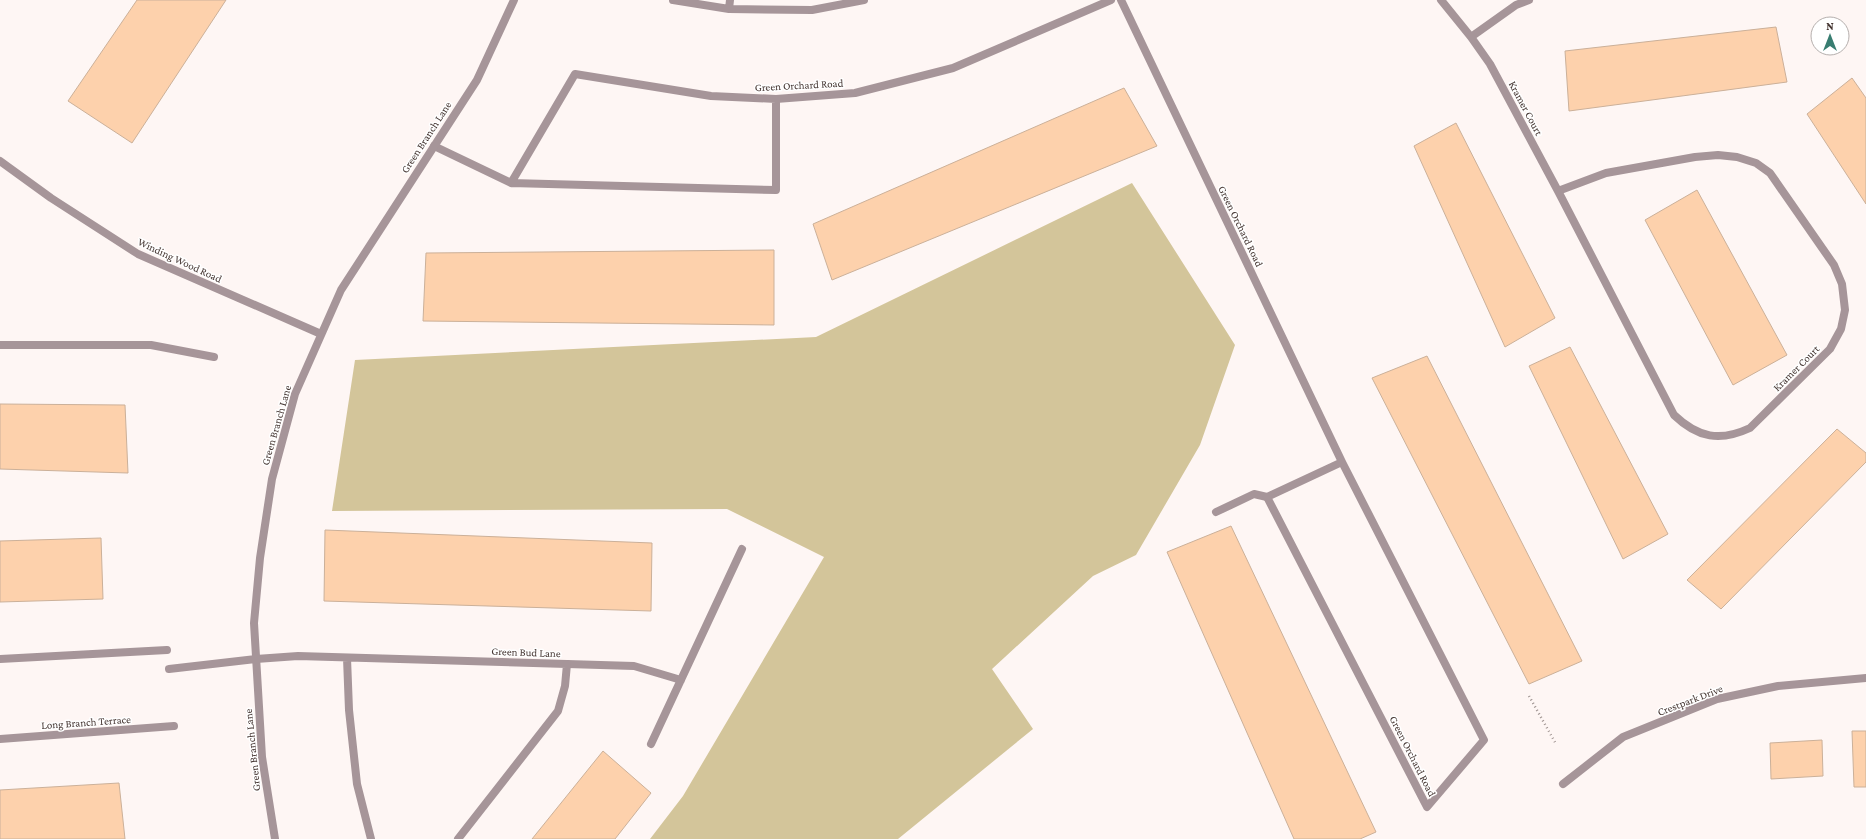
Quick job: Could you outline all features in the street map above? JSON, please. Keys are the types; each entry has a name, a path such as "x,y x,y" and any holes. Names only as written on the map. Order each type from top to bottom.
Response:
{"street":[{"name":"Green Branch Lane","path":"275,839 262,757 254,624 260,558 272,479 295,394 341,290 477,80 514,0"},
{"path":"673,0 730,9 812,10 864,0"},
{"path":"730,0 730,9"},
{"name":"Green Orchard Road","path":"511,183 575,74 711,96 776,99 855,93 953,68 1111,0"},
{"name":"Green Orchard Road","path":"1121,0 1342,462 1484,740 1427,807 1267,497"},
{"name":"Kramer Court","path":"1441,0 1471,37 1490,64 1558,191 1674,415 1685,426 1702,434 1720,437 1735,435 1750,428 1830,349 1841,329 1845,310 1842,284 1834,265 1770,173 1756,163 1738,157 1718,155 1695,157 1606,173 1558,191"},
{"path":"1471,37 1516,5 1529,0"},
{"path":"434,146 511,183 776,190 776,99"},
{"name":"Winding Wood Road","path":"0,161 51,198 138,254 322,334"},
{"path":"0,345 151,345 214,357"},
{"path":"1216,512 1254,494 1267,497 1342,462"},
{"path":"651,744 742,549"},
{"path":"0,658 167,650"},
{"name":"Green Bud Lane","path":"256,659 298,656 567,664 565,686 558,711 458,839"},
{"path":"347,658 349,710 357,784 371,839"},
{"path":"169,669 256,659"},
{"path":"567,664 634,666 681,680"},
{"name":"Crestpark Drive","path":"1564,784 1623,738 1717,699 1778,686 1866,678"},
{"name":"Long Branch Terrace","path":"0,739 174,726"}],"path":[{"path":"1529,696 1556,744"}],"shaded area":[{"path":"1132,183 1235,345 1200,445 1136,555 1093,576 992,669 1033,729 898,839 650,839 683,796 824,557 727,509 332,511 355,360 816,337"}],"building":[{"path":"137,0 226,0 132,143 68,101"},
{"path":"1776,27 1787,82 1569,111 1565,51"},
{"path":"1852,78 1866,98 1866,204 1807,114"},
{"path":"1124,88 1157,146 832,280 813,224"},
{"path":"1456,123 1555,318 1505,347 1414,146"},
{"path":"1697,190 1787,355 1733,385 1645,220"},
{"path":"774,250 774,325 423,321 426,253"},
{"path":"1570,347 1668,534 1623,559 1529,366"},
{"path":"1427,356 1582,661 1529,684 1372,378"},
{"path":"0,404 125,405 128,473 0,469"},
{"path":"1837,429 1866,453 1866,462 1721,609 1687,580"},
{"path":"1231,526 1376,832 1360,839 1294,839 1167,552"},
{"path":"325,530 652,543 651,611 324,601"},
{"path":"101,538 103,599 0,602 0,541"},
{"path":"1852,731 1866,731 1866,787 1854,787"},
{"path":"1822,740 1823,776 1771,779 1770,743"},
{"path":"603,751 651,793 615,839 532,839"},
{"path":"119,783 125,839 0,839 0,790"}]}
